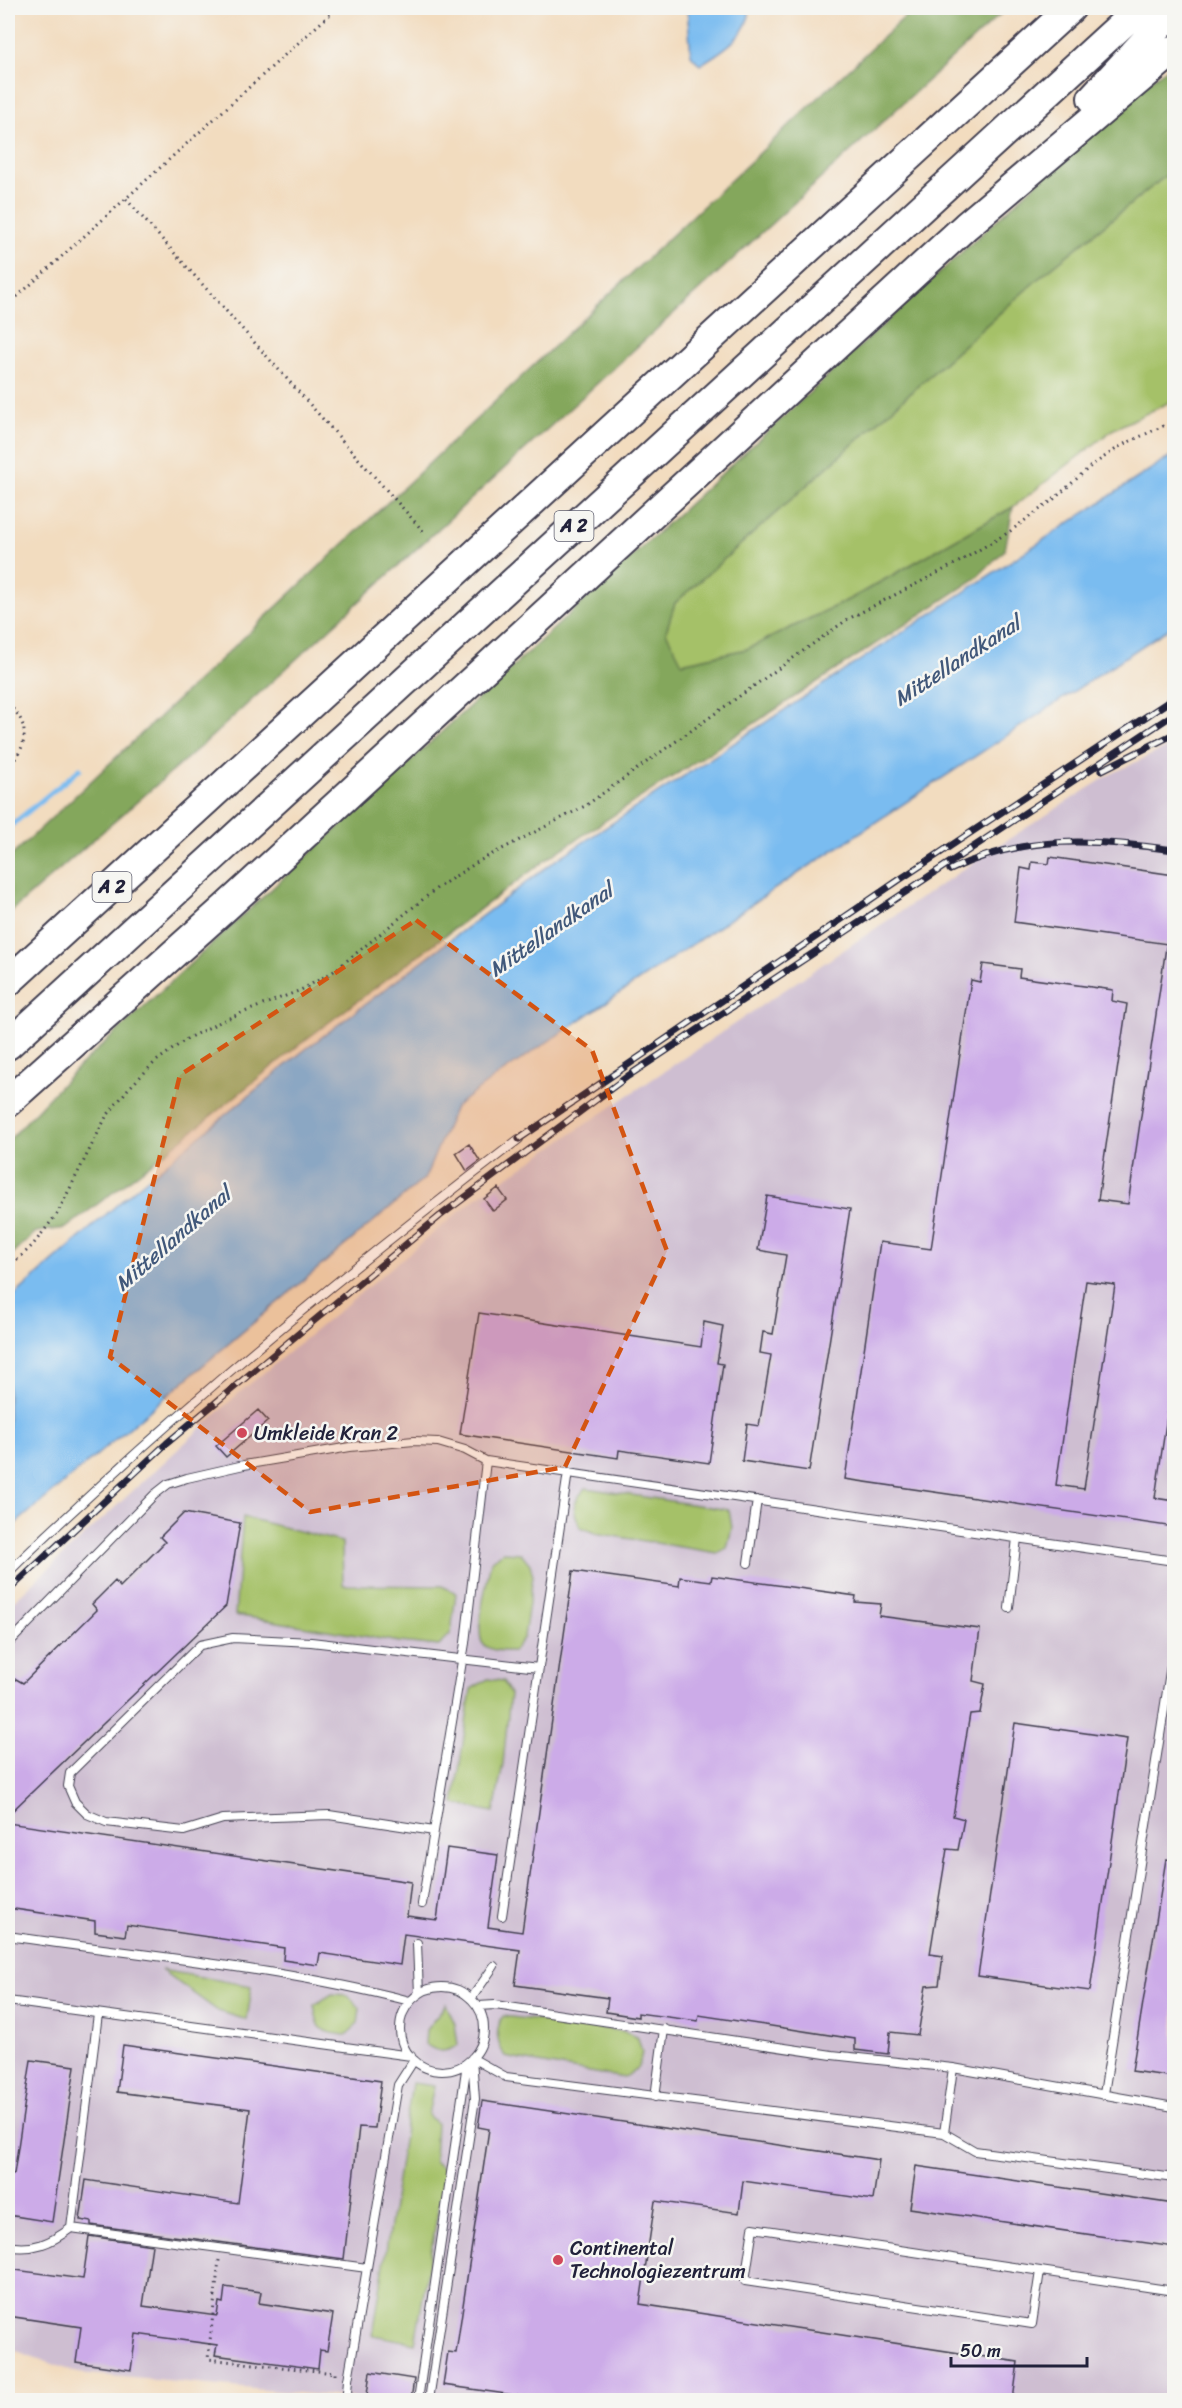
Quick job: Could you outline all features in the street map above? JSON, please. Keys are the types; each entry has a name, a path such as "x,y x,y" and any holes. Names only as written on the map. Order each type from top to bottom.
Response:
{"highway":[{"name":"A 2","path":"8,982 1071,8"},
{"name":"A 2","path":"8,1045 1140,8"},
{"path":"8,1102 226,907 966,226 1051,141 1174,10"},
{"path":"966,226 1174,50"},
{"path":"8,959 150,852"},
{"path":"8,1120 226,907"}],"lane":[{"path":"8,1573 158,1433 226,1375 398,1233 519,1139"},
{"path":"8,1644 154,1495 168,1484 264,1461 350,1447 414,1441 438,1442 465,1450 486,1461 1174,1561"},
{"path":"422,1904 463,1658 486,1461"},
{"path":"502,1916 568,1472"},
{"path":"748,1563 757,1500"},
{"path":"1009,1608 1017,1538"},
{"path":"435,1831 330,1815 223,1819 184,1831 106,1822 87,1814 75,1802 68,1786 70,1773 200,1645 233,1638 311,1642 539,1668"},
{"path":"1104,2094 1174,1646"},
{"path":"8,1936 198,1960 353,1987 410,2001"},
{"path":"417,1943 419,1994"},
{"path":"471,1999 494,1966"},
{"path":"8,2001 412,2058 437,2071 450,2070 470,2060 479,2049 484,2028 478,2006 463,1992 446,1987 419,1994 410,2001 400,2024 401,2039 412,2058"},
{"path":"478,2006 495,2005 832,2055 953,2068 1174,2108"},
{"path":"71,2228 98,2014"},
{"path":"656,2097 664,2029"},
{"path":"350,2400 347,2392 348,2380 398,2085 412,2058"},
{"path":"470,2060 507,2077 944,2133 975,2151 1174,2178"},
{"path":"429,2400 475,2099 470,2060"},
{"path":"418,2400 470,2060"},
{"path":"944,2133 953,2068"},
{"path":"8,2246 26,2250 53,2241 71,2228 367,2268"},
{"path":"1040,2271 1032,2324 745,2281 753,2228 1174,2291"}],"path":[{"path":"8,305 337,8"},
{"path":"126,199 424,532"},
{"path":"8,1268 32,1246 57,1214 106,1117 122,1096 155,1062 188,1038 224,1020 301,990 334,971 437,888 479,861 585,806 848,619 957,563 1009,532 1054,499 1091,466 1122,445 1174,421"},
{"path":"8,705 17,712 25,737 19,756 8,766"},
{"path":"220,2249 208,2359 335,2373 335,2381"}],"highlighted area":[{"path":"416,920 592,1050 667,1251 565,1467 310,1512 110,1357 180,1075"}],"shaded area":[{"path":"1174,744 1174,2400 376,2400 78,2373 8,2348 8,1606 239,1393 476,1198 998,846 1109,775"}],"green space":[{"path":"914,8 1007,8 208,740 8,914 8,859"},
{"path":"1174,64 1174,169 1039,278 675,603 666,632 682,663 747,649 852,598 1013,507 1005,550 975,579 551,856 304,1041 170,1149 66,1228 36,1232 8,1258 8,1141 72,1073 1143,85"},
{"path":"1174,169 1174,400 1114,429 1013,507 852,598 747,649 681,663 665,631 675,603 1039,278"},
{"path":"586,1488 729,1510 732,1528 727,1548 717,1553 595,1533 580,1527 574,1506"},
{"path":"243,1517 342,1542 343,1585 442,1586 456,1593 451,1633 439,1646 400,1642 235,1615"},
{"path":"503,1552 521,1553 530,1564 533,1576 524,1637 514,1651 498,1651 490,1648 483,1644 481,1638 482,1604 491,1561"},
{"path":"488,1679 503,1681 510,1694 503,1764 494,1812 454,1804 471,1689"},
{"path":"161,1970 252,1986 247,2020 218,2011"},
{"path":"332,1994 348,1995 360,2008 358,2024 346,2035 325,2031 317,2020 314,2005"},
{"path":"446,2004 455,2024 458,2045 445,2051 425,2044 426,2030"},
{"path":"503,2016 623,2031 638,2038 642,2052 639,2067 624,2078 505,2057 498,2036 498,2027"},
{"path":"412,2083 434,2086 428,2115 436,2123 434,2161 445,2171 415,2343 373,2335"}],"water":[{"path":"687,8 750,8 745,27 740,35 700,65 691,55"},
{"name":"Mittellandkanal","path":"1174,454 1174,625 761,898 494,1078 455,1107 425,1178 8,1530 8,1301 136,1188 302,1052 556,860"}],"building":[{"path":"1050,857 1174,875 1174,945 1014,922 1021,868 1031,870 1032,862 1049,864"},
{"path":"1166,947 1174,948 1174,1368 1155,1498 1174,1501 1174,1527 845,1479 880,1242 931,1249 971,980 980,982 983,964 1020,969 1019,977 1113,990 1112,1001 1127,1004 1098,1200 1128,1204","holes":["1086,1281 1115,1285 1084,1489 1056,1485"]},
{"path":"469,1144 480,1161 467,1171 456,1153"},
{"path":"498,1188 507,1200 493,1211 484,1199"},
{"path":"767,1196 850,1209 809,1471 742,1461 747,1424 759,1426 771,1355 760,1353 763,1332 773,1334 786,1255 758,1250"},
{"path":"479,1313 701,1347 704,1322 723,1326 717,1363 723,1364 709,1463 619,1450 618,1458 460,1434"},
{"name":"Umkleide Kran 2","path":"258,1410 268,1421 226,1457 216,1446"},
{"path":"184,1513 240,1523 226,1606 8,1815 8,1687 16,1679 23,1683 97,1610 92,1604 115,1581 120,1587 165,1542 160,1537"},
{"path":"573,1571 679,1586 680,1577 711,1581 712,1576 856,1596 855,1602 881,1604 879,1616 980,1629 973,1681 985,1684 980,1713 970,1714 953,1816 964,1819 958,1850 947,1849 930,1954 943,1956 939,1985 926,1986 918,2035 890,2032 888,2054 855,2050 855,2039 699,2015 698,2021 638,2013 638,2017 606,2012 608,1998 515,1985 520,1950 404,1934 400,1965 320,1953 318,1965 283,1960 284,1948 127,1925 125,1936 95,1932 95,1921 8,1908 8,1823 411,1882 407,1916 437,1920 447,1848 498,1855 488,1927 522,1932"},
{"path":"1015,1723 1127,1739 1090,1991 978,1976"},
{"path":"1166,1859 1174,1860 1174,2077 1132,2071"},
{"path":"123,2045 381,2081 375,2128 359,2127 344,2259 91,2225 91,2222 80,2220 86,2180 238,2203 250,2109 117,2092"},
{"path":"31,2060 75,2066 52,2222 8,2215 8,2173 14,2174"},
{"name":"Continental Technologiezentrum","path":"482,2101 879,2160 873,2200 743,2181 739,2213 655,2201 640,2304 1018,2362 1013,2400 616,2400 597,2398 597,2400 549,2400 443,2385 448,2352 456,2353 489,2129 478,2127"},
{"path":"916,2166 1174,2204 1174,2247 910,2208"},
{"path":"89,2236 152,2245 143,2306 217,2316 219,2302 223,2303 225,2287 261,2292 259,2303 333,2314 327,2351 320,2350 318,2369 215,2355 217,2345 136,2334 131,2370 76,2362 81,2327 8,2316 8,2269 83,2279"},
{"path":"370,2372 414,2379 411,2400 367,2395"}],"waterway":[{"path":"8,828 80,769"}],"railway":[{"path":"519,1139 899,880 1174,698"},
{"path":"8,1591 167,1443 440,1216 628,1076 1174,714"},
{"path":"1102,770 1174,734"},
{"path":"950,870 1005,850 1061,842 1116,843 1174,850"}],"place":[{"name":"Umkleide Kran 2","path":"242,1433"},
{"name":"Continental Technologiezentrum","path":"558,2260"}]}
